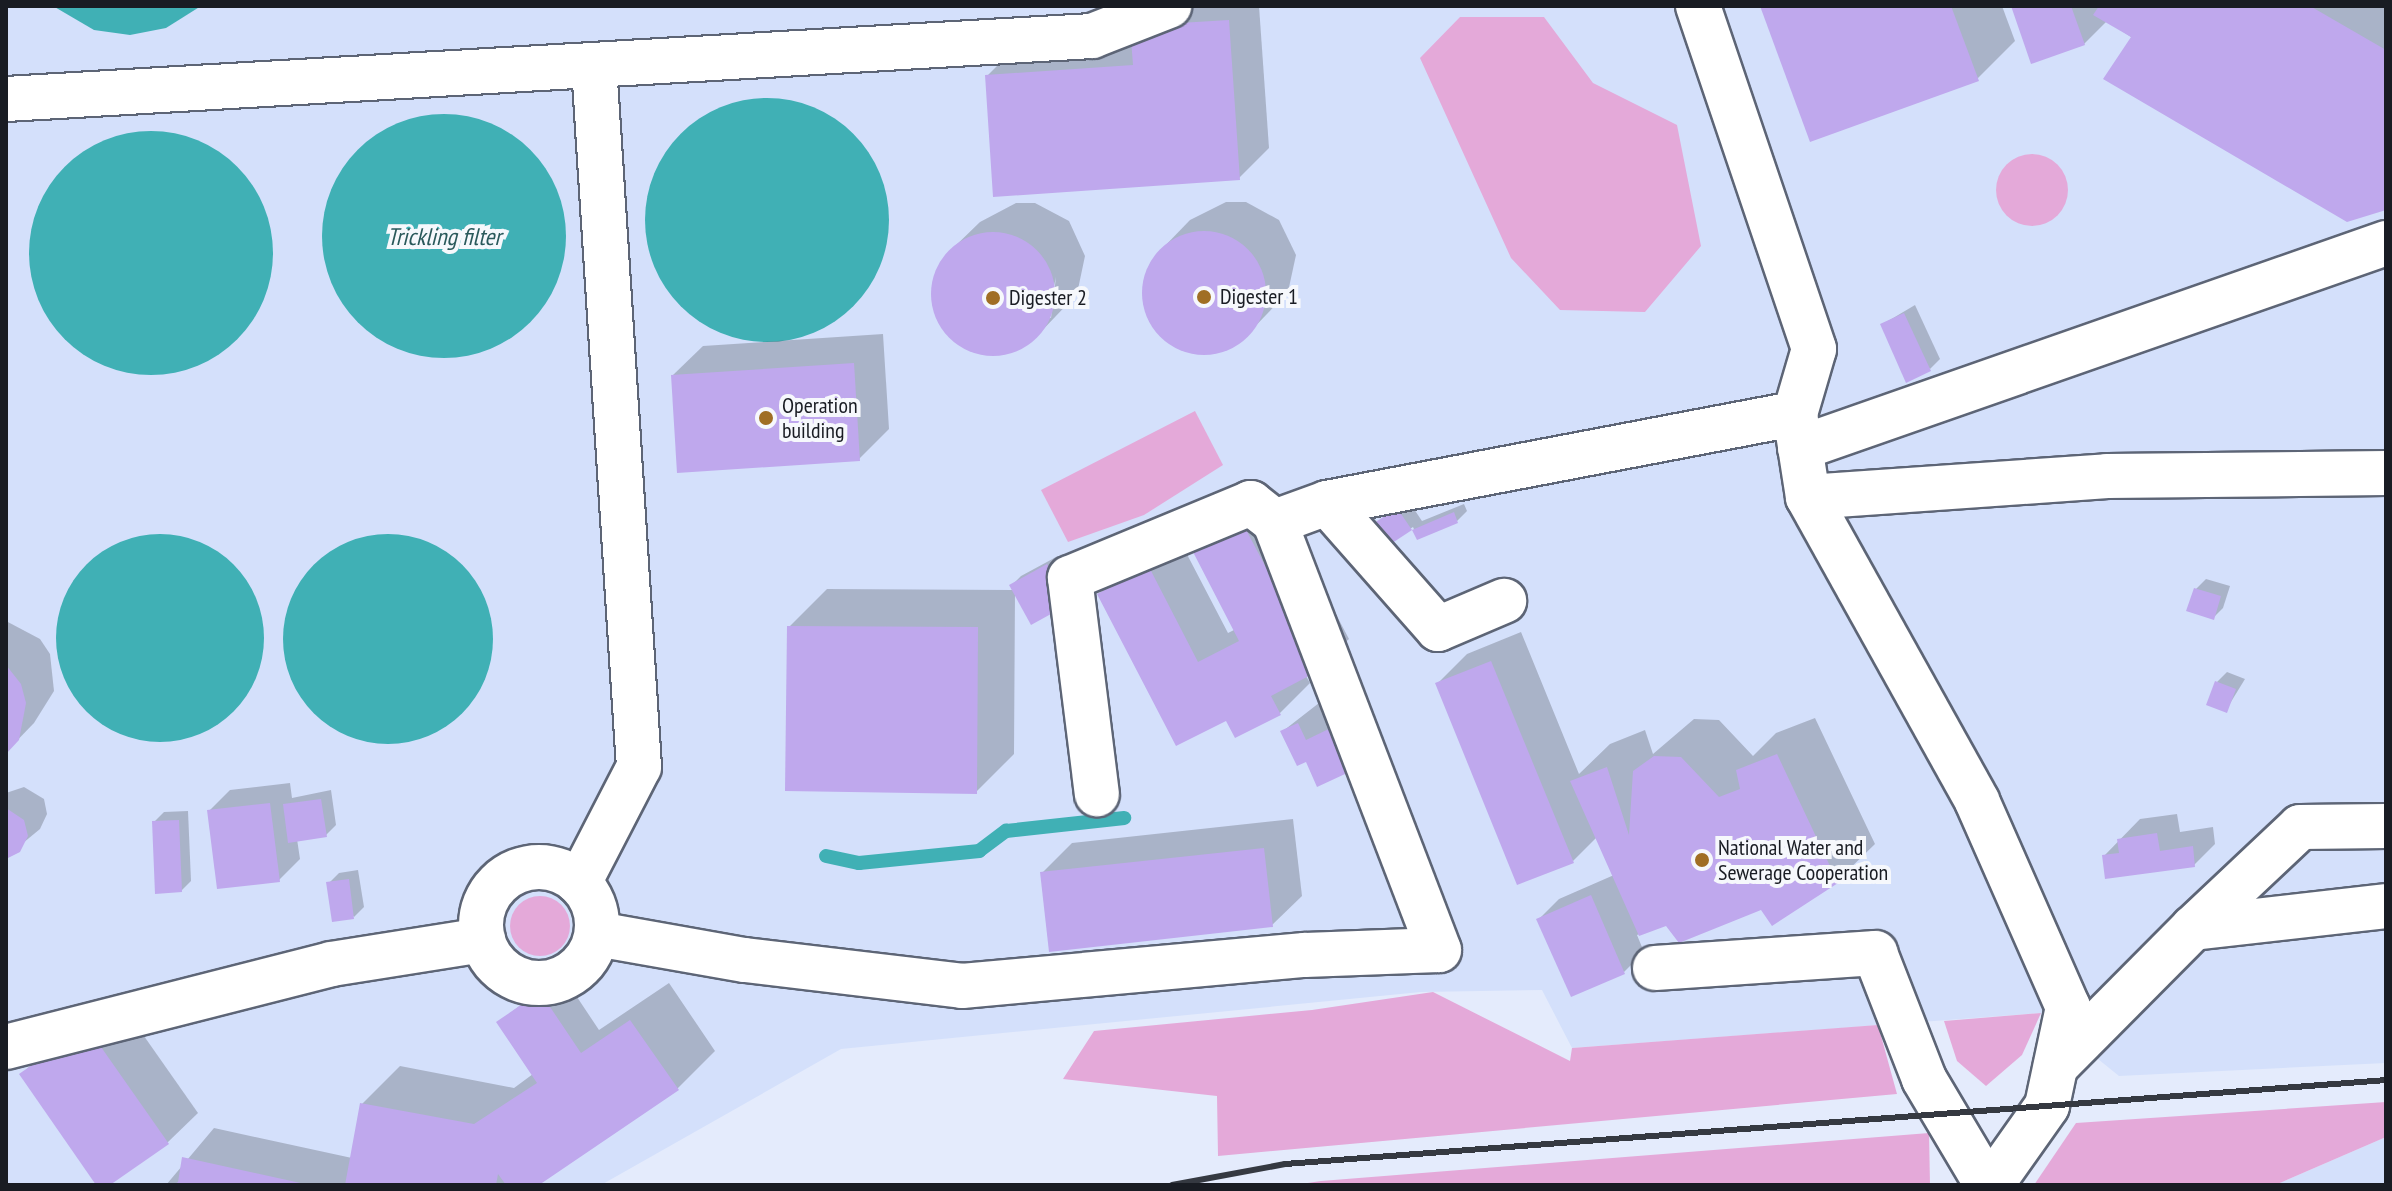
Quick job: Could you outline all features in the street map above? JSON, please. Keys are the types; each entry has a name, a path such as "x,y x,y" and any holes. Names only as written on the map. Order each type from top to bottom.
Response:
{"street":[{"path":"6,99 1092,36 1169,6"},
{"path":"1655,968 1875,953 1924,1079 1989,1185 2047,1106 2068,1007 1977,801 1808,497 1798,431 1814,349 1698,6"},
{"path":"579,883 639,767 594,65"},
{"path":"1275,522 1327,503 1798,431 2386,243"},
{"path":"1808,497 2107,476 2386,473"},
{"path":"597,934 745,960 962,986 1305,955 1439,950 1275,522 1251,503 1070,578 1097,794"},
{"path":"1327,503 1438,629 1504,601"},
{"path":"2056,1066 2193,928 2300,827 2386,826"},
{"path":"546,867 579,883 597,915 597,934 579,968 542,983 505,972 483,940 485,903 509,875 546,867"},
{"path":"2193,928 2386,906"},
{"path":"6,1047 331,964 483,940"}],"shaded area":[{"path":"6,6 2386,6 2386,1063 2119,1076 2041,1013 1572,1048 1542,990 1421,992 841,1049 601,1185 6,1185"},
{"path":"1460,17 1544,17 1593,83 1677,125 1701,246 1645,312 1560,310 1511,258 1420,58"},
{"path":"2032,154 2052,160 2062,170 2068,190 2062,210 2052,220 2032,226 2012,220 2002,210 1996,190 2002,170 2012,160"},
{"path":"1195,411 1223,465 1144,515 1068,542 1041,490"},
{"path":"540,896 551,898 561,905 568,915 568,937 561,947 551,954 540,956 529,954 519,947 512,937 510,926 512,915 519,905 529,898"},
{"path":"1433,992 1570,1061 1572,1048 1878,1025 1897,1094 1218,1156 1217,1096 1063,1079 1094,1031 1312,1010"},
{"path":"2041,1013 2022,1055 1986,1086 1957,1061 1944,1021"},
{"path":"2386,1102 2386,1137 2275,1185 2034,1185 2076,1123"},
{"path":"1929,1133 1930,1185 1294,1185 1321,1181"},
{"path":"2386,1137 2386,1185 2275,1185"}],"water":[{"path":"53,6 201,6 166,28 130,35 94,30"},
{"path":"767,98 814,108 835,119 853,134 868,152 879,173 889,220 879,267 868,288 853,306 835,321 814,332 767,342 720,332 699,321 681,306 666,288 655,267 645,220 655,173 666,152 681,134 699,119 720,108"},
{"name":"Trickling filter","path":"444,114 491,124 512,135 530,150 545,168 556,189 566,236 556,283 545,304 530,322 512,337 491,348 444,358 397,348 376,337 358,322 343,304 332,283 322,236 332,189 343,168 358,150 376,135 397,124"},
{"path":"151,131 198,141 219,152 237,167 252,185 263,206 273,253 263,300 252,321 237,339 219,354 198,365 151,375 104,365 83,354 65,339 50,321 39,300 29,253 39,206 50,185 65,167 83,152 104,141"},
{"path":"160,534 200,542 234,564 256,598 264,638 256,678 234,712 200,734 160,742 120,734 86,712 64,678 56,638 64,598 86,564 120,542"},
{"path":"388,534 428,542 462,565 485,599 493,639 485,679 462,713 428,736 388,744 348,736 314,713 291,679 283,639 291,599 314,565 348,542"}],"building":[{"path":"1760,6 1951,6 1979,81 1810,142"},
{"path":"2011,6 2071,6 2085,45 2031,64"},
{"path":"2099,6 2310,6 2386,50 2386,210 2347,222 2103,79 2131,37 2093,15"},
{"path":"1229,20 1240,180 993,197 985,75 1133,65 1130,26"},
{"name":"Digester 1","path":"1204,231 1228,236 1248,249 1261,269 1266,293 1261,317 1248,337 1228,350 1204,355 1180,350 1160,337 1147,317 1142,293 1147,269 1160,249 1180,236"},
{"name":"Digester 2","path":"993,232 1017,237 1037,250 1050,270 1055,294 1050,318 1037,338 1017,351 993,356 969,351 949,338 936,318 931,294 936,270 949,250 969,237"},
{"path":"1904,313 1931,371 1906,383 1880,324"},
{"name":"Operation building","path":"854,363 860,461 677,473 671,375"},
{"path":"1397,508 1412,530 1377,553 1362,531"},
{"path":"1454,512 1458,523 1417,540 1412,530"},
{"path":"1243,524 1320,670 1271,696 1281,715 1235,738 1226,721 1176,746 1097,594 1149,567 1198,662 1239,641 1192,550"},
{"path":"1047,564 1069,604 1031,625 1009,585"},
{"path":"2194,588 2221,596 2214,620 2186,611"},
{"path":"787,626 978,627 977,794 785,791"},
{"path":"1491,661 1574,863 1517,885 1435,683"},
{"path":"6,665 21,684 26,703 19,740 6,754"},
{"path":"2215,681 2236,689 2227,713 2206,705"},
{"path":"1298,723 1306,740 1337,725 1358,768 1317,787 1306,762 1297,766 1280,731"},
{"path":"1777,754 1838,883 1772,926 1761,910 1679,943 1666,926 1639,936 1570,781 1607,767 1629,835 1633,771 1654,756 1681,757 1719,797 1740,789 1736,770"},
{"path":"321,799 327,837 288,843 283,804"},
{"path":"270,803 280,882 217,889 207,810"},
{"path":"6,808 24,820 28,836 20,852 6,859"},
{"path":"179,820 182,892 155,894 152,821"},
{"path":"2157,833 2160,851 2193,846 2195,867 2105,879 2102,855 2119,853 2117,839"},
{"path":"1264,848 1273,927 1049,952 1040,872"},
{"path":"349,879 354,919 332,922 326,882"},
{"path":"1591,895 1625,974 1571,997 1536,919"},
{"path":"540,992 581,1053 630,1020 679,1090 539,1185 506,1185 498,1174 496,1185 345,1185 360,1103 474,1124 537,1083 496,1022"},
{"path":"87,1027 169,1144 110,1185 96,1185 19,1074"},
{"path":"182,1157 305,1185 173,1185 178,1182"}],"waterway":[{"path":"826,856 859,863 979,851 1006,831 1124,818"}],"railway":[{"path":"1172,1185 1285,1164 2386,1080"}],"place":[{"name":"Digester 1","path":"1204,297"},
{"name":"Digester 2","path":"993,298"},
{"name":"Operation building","path":"766,418"},
{"name":"National Water and Sewerage Cooperation","path":"1702,860"}]}
